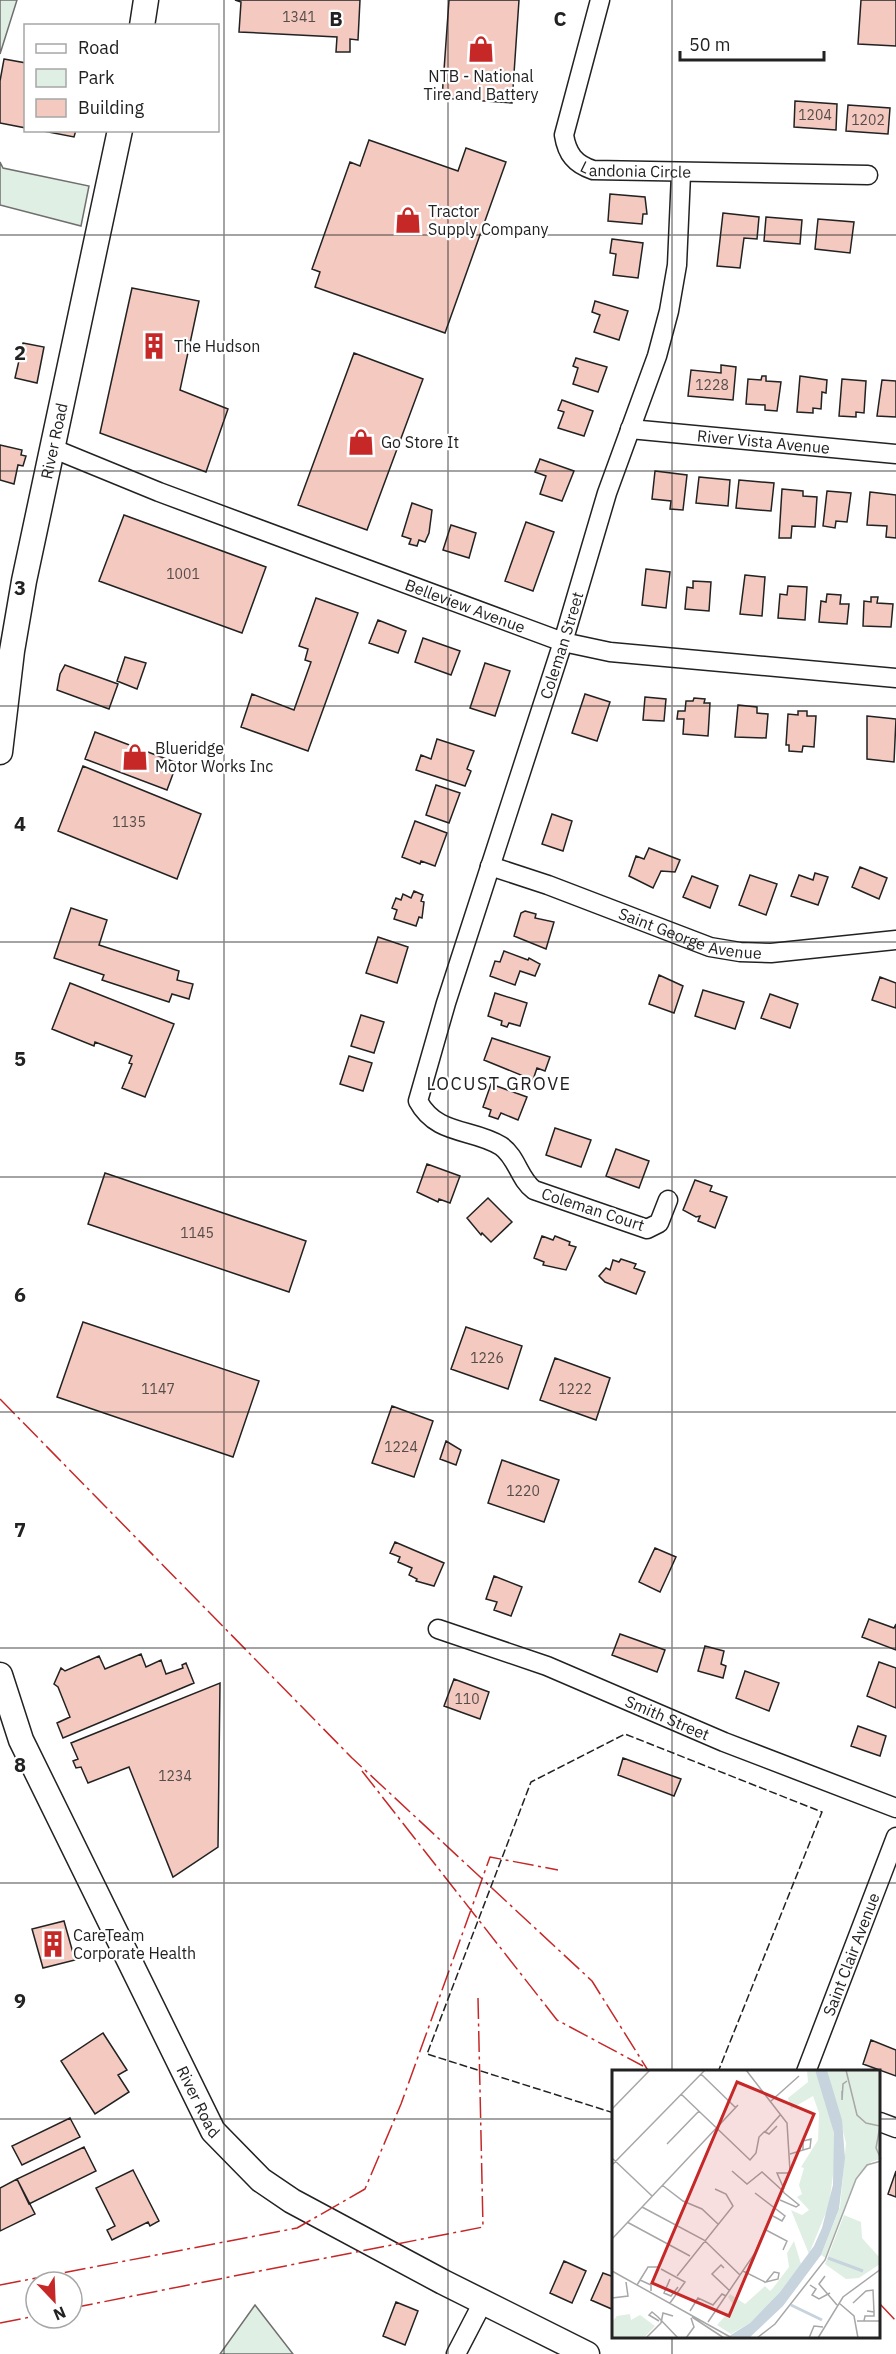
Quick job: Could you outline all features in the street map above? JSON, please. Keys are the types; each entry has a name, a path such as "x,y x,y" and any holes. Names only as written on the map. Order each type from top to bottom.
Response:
{"street":[{"path":"142,24 146,0"},
{"name":"Landonia Circle","path":"600,0 564,135 566,147 577,162 593,170 681,174 868,175"},
{"name":"River Road","path":"0,752 12,651 120,132"},
{"name":"Coleman Street","path":"424,1113 418,1101 422,1087 563,642 607,493 657,356 669,311 677,265 681,174"},
{"name":"River Vista Avenue","path":"630,429 896,454"},
{"name":"Belleview Avenue","path":"54,449 302,546 563,642 610,652 896,678"},
{"name":"Saint George Avenue","path":"490,867 548,885 710,947 771,953 896,940"},
{"name":"Coleman Court","path":"424,1113 434,1122 501,1146 509,1154 526,1184 534,1190 647,1228 659,1223 668,1200"},
{"name":"Smith Street","path":"438,1629 547,1666 724,1742 896,1808"},
{"name":"River Road","path":"0,1675 21,1740 213,2131 261,2180 292,2201 587,2354"},
{"name":"Saint Clair Avenue","path":"807,2070 896,1837"},
{"path":"881,2123 896,2128"},
{"path":"456,2354 483,2302"}],"green space":[{"path":"0,0 17,0 0,54"},
{"path":"0,162 3,168 89,186 81,226 0,205"},
{"path":"255,2305 293,2354 220,2354"}],"building":[{"path":"235,0 360,0 358,40 350,39 350,52 336,52 337,37 239,32 241,2"},
{"name":"NTB - National Tire and Battery","path":"449,0 519,0 512,103 442,98"},
{"path":"861,0 896,0 896,46 858,44"},
{"path":"4,59 24,63 24,128 0,123 0,81"},
{"path":"795,101 837,104 836,130 794,127"},
{"path":"848,105 890,108 888,134 846,131"},
{"path":"48,132 75,132 74,137"},
{"name":"Tractor Supply Company","path":"369,140 458,171 466,148 506,162 445,333 315,287 320,272 312,269 350,162 360,166"},
{"path":"610,194 645,197 647,214 643,214 642,224 608,221"},
{"path":"723,213 759,217 757,239 744,238 740,268 717,266"},
{"path":"766,217 802,220 800,244 764,241"},
{"path":"818,219 854,222 850,253 815,249"},
{"path":"612,239 643,243 638,278 613,275 616,254 610,253"},
{"name":"The Hudson","path":"132,288 199,301 180,390 228,409 206,472 100,433"},
{"path":"595,301 628,311 619,340 594,332 600,315 592,312"},
{"path":"23,343 44,347 37,383 15,378"},
{"name":"Go Store It","path":"354,353 423,379 367,530 298,505"},
{"path":"576,358 607,367 598,392 573,384 578,368 573,366"},
{"path":"721,365 736,367 733,400 688,396 691,370 721,373"},
{"path":"762,376 766,376 766,381 781,382 777,411 765,410 765,405 746,404 748,379 761,380"},
{"path":"800,376 827,380 826,393 822,392 821,409 813,408 813,413 797,412"},
{"path":"842,379 866,381 864,413 856,412 856,417 839,416"},
{"path":"882,380 896,381 896,417 877,416"},
{"path":"562,400 593,411 584,436 558,428 564,412 558,410"},
{"path":"0,445 22,450 21,455 26,456 23,466 18,465 14,484 0,480"},
{"path":"540,459 574,471 562,501 540,494 546,476 535,472"},
{"path":"655,471 687,475 683,510 670,509 671,501 652,499"},
{"path":"699,477 730,480 728,506 696,503"},
{"path":"739,480 774,483 771,511 736,508"},
{"path":"782,489 803,491 803,496 817,497 815,527 792,526 791,538 779,538"},
{"path":"827,491 851,493 847,522 836,521 835,528 823,526"},
{"path":"870,492 896,495 896,538 886,537 887,526 867,525"},
{"path":"412,503 432,510 429,533 425,542 419,540 417,546 409,544 411,539 402,536"},
{"path":"124,515 266,567 242,633 99,581"},
{"path":"526,522 554,532 533,591 505,581"},
{"path":"451,525 476,533 469,558 443,550"},
{"path":"646,569 670,572 666,608 642,605"},
{"path":"745,575 765,577 762,616 740,614"},
{"path":"693,581 711,582 709,611 685,609 687,587 693,588"},
{"path":"788,586 807,587 805,620 778,618 780,594 787,595"},
{"path":"827,594 841,595 840,604 849,604 847,624 819,622 821,601 826,602"},
{"path":"871,597 878,597 877,603 893,604 891,627 863,626 864,601 871,602"},
{"path":"316,598 358,613 308,751 241,727 252,694 294,710 311,662 305,660 308,649 299,646"},
{"path":"378,620 406,631 398,653 369,643"},
{"path":"423,638 460,651 451,675 415,662"},
{"path":"125,657 146,663 137,689 117,681"},
{"path":"485,663 510,671 495,716 470,708"},
{"path":"65,665 118,684 109,709 57,690 60,674"},
{"path":"585,694 610,702 597,741 572,733"},
{"path":"645,697 666,699 664,721 643,720"},
{"path":"694,698 705,699 704,703 710,703 708,736 683,734 684,719 677,719 678,711 685,711 686,701 693,701"},
{"path":"738,705 757,707 757,713 768,714 766,738 735,737"},
{"path":"798,711 807,711 807,716 816,716 814,747 803,746 802,752 789,751 789,745 786,745 788,714 798,715"},
{"path":"867,716 896,719 894,762 867,759"},
{"path":"95,732 177,763 167,790 85,759"},
{"path":"437,739 474,751 467,769 471,771 465,786 416,770 421,755 431,759"},
{"path":"83,766 201,814 177,879 58,831"},
{"path":"436,785 460,793 449,823 426,815"},
{"path":"552,814 572,821 563,851 542,844"},
{"path":"415,821 447,833 435,866 421,861 420,864 402,857"},
{"path":"649,848 680,860 675,872 661,871 653,888 629,876 636,856 644,859"},
{"path":"860,867 887,878 879,899 852,887"},
{"path":"815,873 828,877 818,905 791,896 799,875 813,880"},
{"path":"750,875 777,884 766,915 739,905"},
{"path":"692,876 718,886 710,908 683,897"},
{"path":"414,891 423,895 421,901 424,902 422,918 419,917 416,926 394,919 397,910 392,908 396,898 401,900 403,894 411,898"},
{"path":"71,908 107,920 99,945 179,971 177,980 193,984 189,999 172,994 169,1002 102,980 104,975 54,958"},
{"path":"525,911 536,914 535,918 554,922 546,949 514,936 521,913"},
{"path":"378,937 408,947 397,983 366,973"},
{"path":"504,951 528,960 529,958 540,964 535,976 520,971 515,985 490,976 495,961 500,962"},
{"path":"659,975 683,986 674,1013 649,1004"},
{"path":"880,977 896,983 896,1008 872,1000"},
{"path":"70,983 174,1024 145,1097 122,1088 132,1064 129,1063 132,1056 95,1042 94,1046 52,1029"},
{"path":"703,990 744,1002 735,1029 695,1016"},
{"path":"495,993 527,1003 520,1026 509,1023 507,1027 501,1025 502,1021 488,1016"},
{"path":"770,994 798,1004 790,1028 761,1018"},
{"path":"361,1015 384,1022 374,1053 351,1046"},
{"path":"492,1038 550,1057 545,1071 537,1068 533,1080 484,1060"},
{"path":"349,1056 372,1063 363,1091 340,1084"},
{"path":"491,1084 527,1097 518,1120 501,1113 498,1119 489,1116 491,1110 483,1107"},
{"path":"555,1128 591,1140 581,1167 546,1155"},
{"path":"616,1149 649,1161 639,1188 606,1176"},
{"path":"427,1164 460,1176 450,1203 439,1199 438,1202 417,1192"},
{"path":"105,1173 306,1241 289,1292 88,1224"},
{"path":"695,1180 712,1186 710,1191 727,1197 715,1228 698,1221 700,1216 696,1217 683,1210"},
{"path":"488,1198 512,1222 491,1242 482,1233 481,1235 467,1218"},
{"path":"542,1236 553,1240 555,1236 576,1247 566,1270 543,1265 544,1262 534,1258"},
{"path":"621,1259 636,1264 634,1268 645,1272 636,1294 605,1282 599,1276 606,1268 610,1270 613,1260 619,1262"},
{"path":"83,1322 259,1381 233,1457 57,1397"},
{"path":"466,1327 522,1346 508,1389 451,1369"},
{"path":"555,1358 610,1378 596,1420 540,1400"},
{"path":"392,1406 433,1421 414,1477 372,1463"},
{"path":"446,1441 461,1450 456,1465 440,1459"},
{"path":"502,1460 559,1480 544,1522 488,1503"},
{"path":"395,1542 444,1563 434,1586 416,1581 417,1579 409,1575 412,1568 398,1562 400,1557 390,1553"},
{"path":"655,1548 676,1557 660,1592 639,1582"},
{"path":"494,1576 522,1587 511,1616 494,1610 497,1602 486,1599"},
{"path":"869,1619 894,1628 896,1624 896,1650 862,1637"},
{"path":"620,1634 665,1650 657,1672 612,1655"},
{"path":"705,1646 724,1651 721,1664 726,1666 723,1678 698,1671"},
{"path":"141,1654 146,1667 161,1660 166,1674 183,1668 182,1665 186,1663 194,1683 63,1738 57,1723 70,1717 58,1687 54,1684 61,1668 65,1671 99,1656 105,1669"},
{"path":"879,1662 896,1668 896,1708 867,1696"},
{"path":"745,1671 779,1683 769,1711 736,1698"},
{"path":"454,1679 489,1692 480,1719 444,1706"},
{"path":"220,1683 218,1847 173,1877 129,1767 88,1783 81,1767 76,1768 73,1761 78,1759 71,1743"},
{"path":"858,1726 886,1736 880,1756 851,1746"},
{"path":"623,1758 681,1779 674,1796 618,1775"},
{"name":"CareTeam Corporate Health","path":"64,1921 75,1960 43,1968 32,1929"},
{"path":"103,2033 127,2070 118,2075 129,2092 95,2114 61,2061"},
{"path":"871,2040 896,2050 896,2076 863,2064"},
{"path":"70,2118 80,2137 22,2165 12,2146"},
{"path":"84,2147 96,2171 29,2204 17,2179"},
{"path":"133,2170 159,2221 150,2226 148,2222 112,2240 107,2230 115,2226 96,2188"},
{"path":"896,2171 896,2197 888,2194"},
{"path":"17,2179 35,2214 0,2231 0,2188"},
{"path":"564,2261 586,2271 572,2303 550,2293"},
{"path":"603,2273 612,2276 612,2309 591,2300"},
{"path":"396,2302 418,2311 405,2345 383,2336"}],"fence":[{"path":"612,2112 427,2054 531,1782 625,1734 822,1812 719,2070"}],"power":[{"path":"0,1399 352,1758 592,1981 648,2070"},
{"path":"362,1771 557,2020 643,2066"},
{"path":"0,2285 297,2228 365,2189 401,2104 490,1857 558,1870"},
{"path":"84,2306 483,2227 478,1998"},
{"path":"881,2305 896,2321"},
{"path":"0,2323 24,2318"}],"place":[{"name":"NTB - National Tire and Battery","path":"481,49"},
{"name":"Tractor Supply Company","path":"408,220"},
{"name":"The Hudson","path":"154,346"},
{"name":"Go Store It","path":"361,442"},
{"name":"Blueridge Motor Works Inc","path":"135,757"},
{"name":"CareTeam Corporate Health","path":"53,1944"}],"district":[{"name":"LOCUST GROVE","path":"499,1083"}]}
